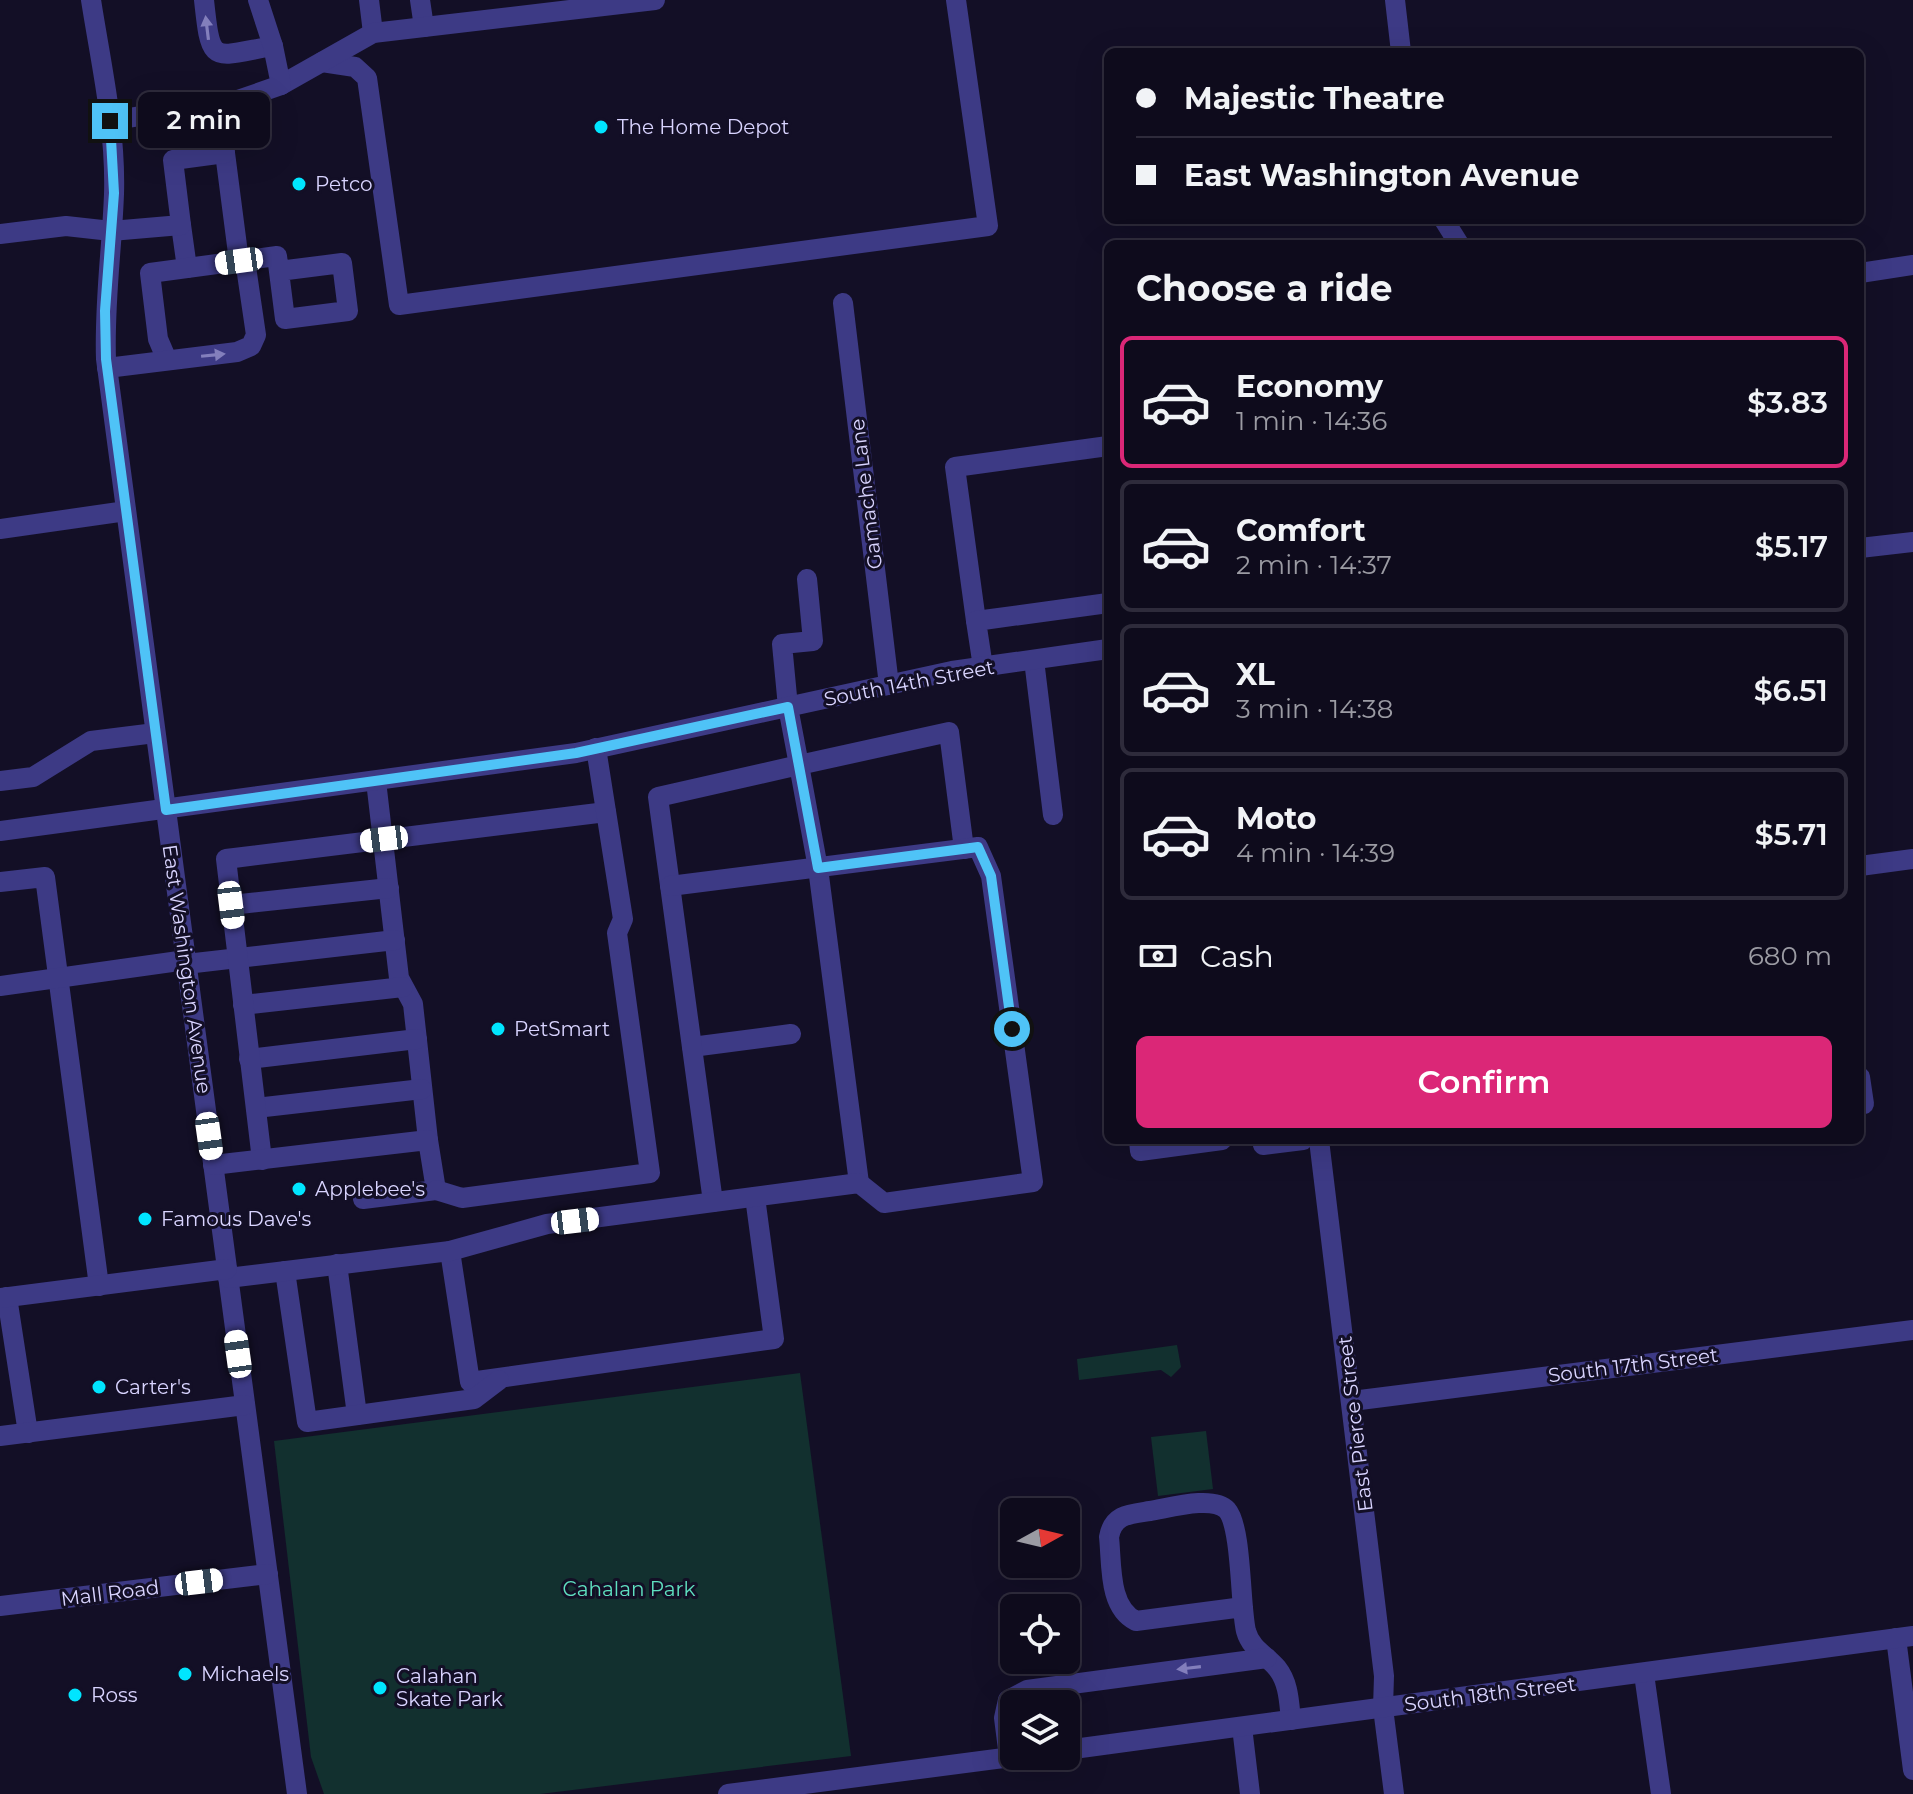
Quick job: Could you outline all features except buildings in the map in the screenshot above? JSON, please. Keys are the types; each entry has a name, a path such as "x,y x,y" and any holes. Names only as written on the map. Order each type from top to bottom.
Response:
{"street":[{"name":"East Washington Avenue","path":"91,0 110,121 114,193 105,311 107,368 297,1794"},
{"path":"204,0 209,44 214,51 225,54 273,46"},
{"path":"258,0 273,46 281,85"},
{"path":"369,0 373,33"},
{"path":"420,0 424,27"},
{"path":"110,121 238,100 281,85 373,33 655,0"},
{"path":"322,62 355,67 367,78 399,305 988,226 956,0"},
{"path":"1395,0 1401,48"},
{"path":"107,368 237,352 251,346 256,335 219,104"},
{"path":"187,268 173,160 225,153"},
{"path":"0,234 66,226 111,231 181,225"},
{"path":"167,360 158,339 150,273 277,256 279,271"},
{"path":"1864,272 1913,265"},
{"name":"Gamache Lane","path":"843,303 889,685"},
{"path":"983,667 955,467 1104,447"},
{"path":"0,529 126,511"},
{"path":"1864,548 1913,542"},
{"path":"670,886 818,868 978,847 991,876 1033,1182 884,1203 859,1183 818,868 788,707 782,644 813,641 807,579"},
{"path":"976,621 1104,604"},
{"name":"South 14th Street","path":"0,831 596,748 889,685 983,667 1104,650"},
{"path":"1034,660 1053,815"},
{"path":"713,1202 658,797 949,732 964,849"},
{"path":"0,781 33,777 91,741 155,733"},
{"path":"363,1199 436,1190 462,1198 650,1173 617,933 623,919 596,748"},
{"path":"376,781 399,978 413,1004 436,1190"},
{"path":"262,1160 226,859 606,812"},
{"path":"1864,865 1913,859"},
{"path":"0,882 45,877 99,1286"},
{"path":"231,905 389,888"},
{"path":"0,986 395,940"},
{"path":"243,1005 403,987"},
{"path":"692,1047 791,1034"},
{"path":"249,1059 417,1039"},
{"path":"256,1108 422,1089"},
{"path":"213,1165 428,1140"},
{"path":"1139,1144 1140,1151 1192,1144"},
{"name":"East Pierce Street","path":"1320,1144 1384,1676 1383,1708 1394,1794"},
{"path":"28,1433 7,1342 3,1298 99,1286 285,1271 450,1251 547,1224 859,1183"},
{"path":"450,1251 470,1382 774,1339 755,1197"},
{"path":"337,1264 357,1415"},
{"path":"285,1271 307,1422 474,1399 502,1377"},
{"name":"South 17th Street","path":"1352,1401 1913,1330"},
{"path":"0,1436 245,1405"},
{"path":"1243,1607 1136,1621 1126,1616 1118,1605 1109,1537 1116,1518 1210,1502 1228,1511 1233,1523 1247,1633 1255,1649 1279,1670 1287,1688 1291,1720"},
{"name":"Mall Road","path":"0,1606 268,1574"},
{"path":"1904,1637 1913,1770"},
{"name":"South 18th Street","path":"1080,1748 1904,1637"},
{"path":"1027,1690 1267,1658"},
{"path":"1644,1674 1661,1794"},
{"path":"1242,1727 1250,1794"},
{"path":"728,1794 1000,1759"}],"green space":[{"path":"1177,1345 1181,1367 1171,1377 1161,1370 1079,1380 1077,1359"},
{"name":"Cahalan Park","path":"800,1373 851,1756 540,1794 324,1794 311,1757 274,1441"},
{"path":"1206,1431 1213,1489 1158,1496 1151,1437"}],"place":[{"name":"The Home Depot","path":"601,127"},
{"name":"Petco","path":"299,184"},
{"name":"PetSmart","path":"498,1029"},
{"name":"Applebee's","path":"299,1189"},
{"name":"Famous Dave's","path":"145,1219"},
{"name":"Carter's","path":"99,1387"},
{"name":"Michaels","path":"185,1674"},
{"name":"Calahan Skate Park","path":"380,1688"},
{"name":"Ross","path":"75,1695"}],"route":[{"path":"110,121 114,193 105,311 106,359 166,810 576,753 788,707 818,868 978,847 991,876 1012,1029"}]}
